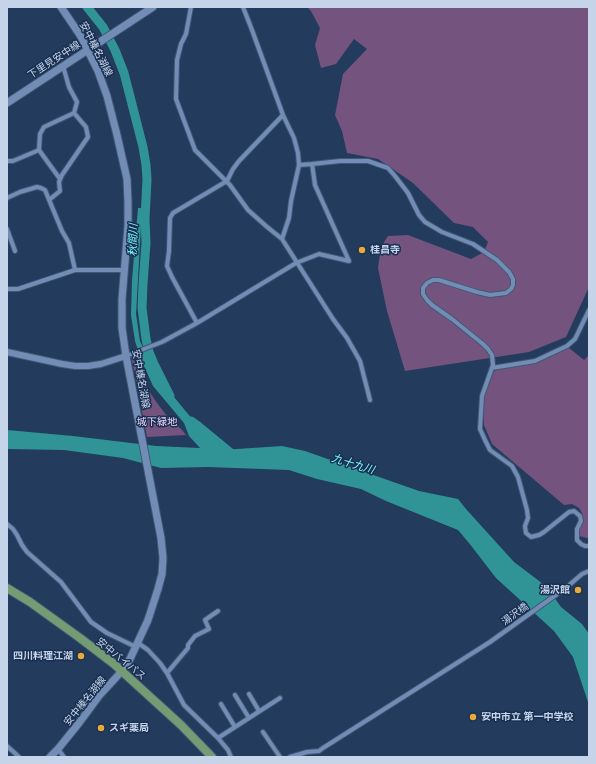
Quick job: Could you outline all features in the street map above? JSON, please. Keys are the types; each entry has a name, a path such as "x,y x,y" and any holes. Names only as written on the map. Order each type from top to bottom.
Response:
{"highway":[{"name":"安中バイパス","path":"7,588 30,602 80,638 122,671 181,725 212,757"}],"main road":[{"name":"安中榛名湖線","path":"50,757 79,723 99,696 122,671 137,645 148,620 158,589 163,558 163,548 126,356 121,316 128,202 127,179 123,157 107,96 98,71 80,35 61,7"},
{"name":"下里見安中線","path":"7,103 153,7"}],"street":[{"path":"191,7 186,34 181,44 177,60 176,99 195,150 227,181 248,210 282,239 296,263 347,338 357,356 370,400"},
{"path":"243,7 283,115 294,138 298,153 299,165 282,239"},
{"path":"60,179 39,150 40,134 44,127 74,113 77,102 69,87 63,66"},
{"path":"49,200 60,191 59,182 62,175 88,137 86,127 74,113"},
{"path":"197,323 167,266 170,218 173,213 227,181 239,161 283,115"},
{"path":"7,161 13,161 39,150"},
{"path":"299,165 340,161 368,161 388,168 408,193 419,215 425,222 442,232 473,244 497,260 509,272 513,279 513,285 506,293 490,295 439,280 433,280 427,283 423,288 422,294 427,300 488,349 492,355 493,365 482,396 480,429 490,450 512,466 518,477 527,510 528,518 525,526 526,532 531,536 538,535 569,512 574,511 580,516 581,520 577,529 577,540 581,544 589,546"},
{"path":"7,352 75,366 101,364 162,342 197,323 296,263 320,254 349,261 315,185 312,164"},
{"path":"7,198 37,187 45,190 62,231 69,243 75,270"},
{"path":"7,229 15,251"},
{"path":"7,289 18,289 75,270 124,270"},
{"path":"492,368 535,361 567,346 575,339 589,310"},
{"path":"7,524 13,529 27,552 61,582 91,622 107,633 148,650 167,673 184,705 218,738 228,750 231,757"},
{"name":"湯沢橋","path":"290,757 307,752 319,751 324,748 491,641 582,574 589,571"},
{"path":"167,673 188,648 188,645 195,636 209,629 205,620 218,611"},
{"path":"249,694 259,711"},
{"path":"235,695 249,718"},
{"path":"218,738 280,698"},
{"path":"221,704 236,727"},
{"path":"263,732 280,757"},
{"path":"7,746 19,757"},
{"path":"58,749 64,757"}],"green space":[{"path":"307,7 589,7 589,287 566,337 529,352 405,371 387,311 378,268 381,247 388,236 408,235 471,259 484,252 488,242 473,227 454,223 413,183 378,159 347,153 342,131 335,115 343,74 367,49 354,39 336,64 321,68 315,45 320,28 311,11"},
{"path":"568,347 584,360 589,355 589,538 579,536 577,531 583,520 582,513 579,508 572,504 564,505 492,444 484,425 483,406 485,386 492,373 509,364 538,358"},
{"name":"城下緑地","path":"134,354 133,357 135,363 149,391 167,416 186,435 147,437 131,355"}],"shaded area":[{"path":"138,208 142,208 136,314 140,341 156,375 188,414 222,450 282,446 305,451 419,491 458,499 514,562 547,587 561,607 582,624 589,634 589,705 573,657 554,631 496,578 458,530 386,501 361,489 317,479 289,470 208,467 161,468 123,458 64,450 7,449 7,430 156,446 200,448 189,436 184,423 153,386 140,357 135,341 131,315 132,280"}],"waterway":[{"name":"秋間川","path":"87,7 103,27 115,50 124,73 143,147 147,179 145,219 146,243 142,308 149,352 170,396"},
{"name":"秋間川","path":"191,421 232,454"}],"place":[{"name":"桂昌寺","path":"362,250"},
{"name":"湯沢館","path":"578,590"},
{"name":"四川料理江湖","path":"81,656"},
{"name":"安中市立 第一中学校","path":"473,717"},
{"name":"スギ薬局","path":"101,728"}],"water label":[{"name":"九十九川","path":"353,464"}]}
